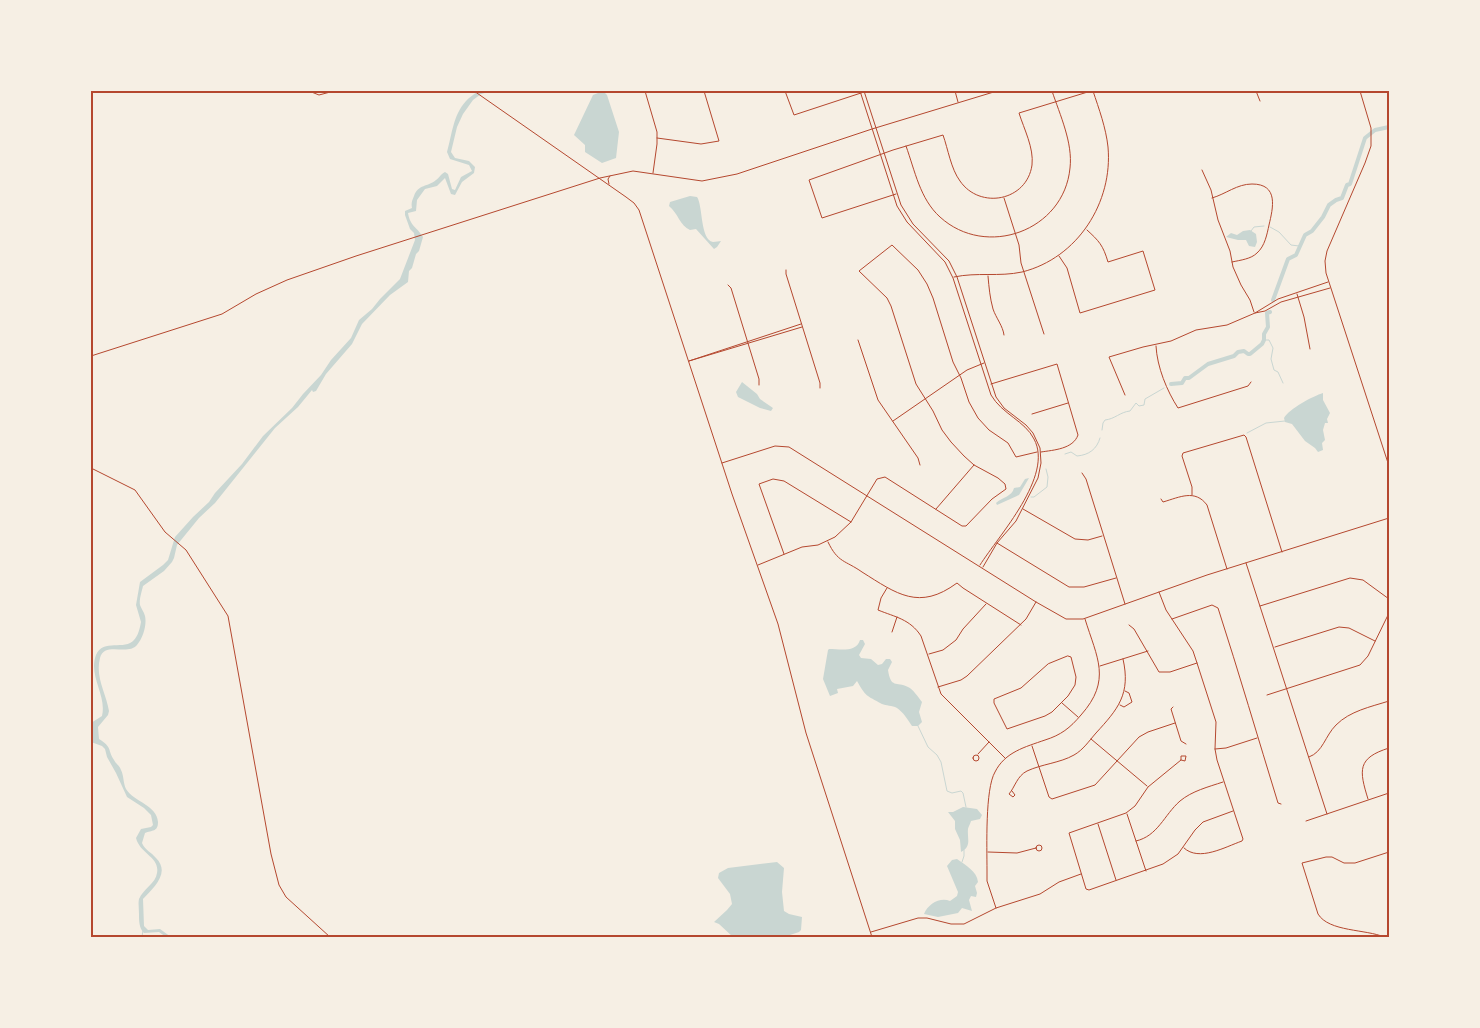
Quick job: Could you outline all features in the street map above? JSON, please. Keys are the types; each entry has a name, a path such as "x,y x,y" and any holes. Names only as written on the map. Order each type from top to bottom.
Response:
{"street":[{"path":"309,91 319,94 334,91"},
{"path":"474,91 600,178 634,203 639,210 784,646 806,733 872,937"},
{"path":"644,91 657,132 653,172"},
{"path":"657,138 701,144 719,141 704,91"},
{"path":"786,91 794,115 864,92 896,194 913,224 949,261 957,277 991,384 999,402 1033,433 1040,452 1039,474 1012,527 997,543 982,567"},
{"path":"955,91 958,103"},
{"path":"91,356 222,314 256,294 280,283 406,240 600,178 633,171 653,172 702,181 720,179 875,128 997,91"},
{"path":"906,146 921,192 931,208 946,222 958,230 979,236 999,237 1016,234 1030,228 1053,209 1068,180 1070,154 1052,91"},
{"path":"896,194 822,218 809,180 943,135 956,176 966,188 973,194 986,198 1004,197 1022,185 1031,169 1031,151 1019,113 1092,91 1106,134 1109,164 1101,201 1086,229 1072,245 1059,255 1025,271 988,276 966,275 953,278"},
{"path":"1256,91 1260,101"},
{"path":"1360,91 1372,138 1366,163 1327,251 1325,261 1328,282 1389,466"},
{"path":"860,92 893,196 907,222 945,262 953,278 991,395 996,404 1031,435 1040,452 1037,472 1025,497 1014,517 992,546 980,566"},
{"path":"1202,170 1211,190 1218,220 1230,251 1237,277 1255,313"},
{"path":"610,176 608,181 611,186"},
{"path":"1212,198 1233,188 1255,184 1263,186 1269,191 1273,199 1273,212 1263,245 1258,253 1232,262"},
{"path":"1004,197 1044,334"},
{"path":"1059,255 1067,268 1080,313 1155,290 1143,251 1108,262 1100,241 1086,229"},
{"path":"757,565 802,547 818,545 843,532 868,496 877,479 885,477 962,526 966,526 992,499 1006,488 1005,484 998,478 974,465 951,442 916,384 887,298 859,271 892,245 918,270 927,284 953,362 969,402 978,418 989,430 1011,446 1016,457 1062,448 1077,439 1078,435 1057,364 991,384"},
{"path":"786,270 820,388"},
{"path":"988,276 990,294 1004,335"},
{"path":"1124,395 1109,357 1143,346 1171,341 1196,330 1228,325 1255,313 1278,299 1328,282"},
{"path":"728,284 731,288 748,342 759,385"},
{"path":"1255,313 1259,313 1281,302 1330,288"},
{"path":"1296,293 1304,317 1310,349"},
{"path":"688,361 802,325"},
{"path":"858,340 878,400 918,458 920,465"},
{"path":"1156,345 1157,354 1170,394 1178,408 1248,386 1251,382"},
{"path":"892,422 959,375 984,363"},
{"path":"1032,414 1069,403"},
{"path":"1192,494 1192,487 1182,456 1183,453 1244,435 1282,552"},
{"path":"722,463 775,446 785,446 1066,619 1084,619 1246,563 1389,518"},
{"path":"935,509 974,465"},
{"path":"91,468 135,490 171,538 189,554 228,616 271,854 279,885 286,897 330,937"},
{"path":"1082,473 1086,479 1125,605"},
{"path":"785,555 759,484 773,480 784,481 851,522"},
{"path":"1161,499 1164,502 1192,494 1203,500 1207,505 1228,569"},
{"path":"1022,508 1075,539 1088,540 1103,536"},
{"path":"828,541 837,557 858,568 887,588 908,597 925,598 942,593 957,583 1021,624"},
{"path":"997,543 1070,587 1084,587 1116,578"},
{"path":"1246,563 1326,814"},
{"path":"1260,606 1350,578 1363,580 1389,599"},
{"path":"887,588 880,598 878,610 897,616 916,628 921,636 941,694 1005,758"},
{"path":"1159,592 1164,607 1193,651 1216,722 1215,749 1243,838 1242,841 1200,855 1191,854 1183,847"},
{"path":"938,687 961,680 967,676 1021,624 1036,602"},
{"path":"927,655 943,650 956,640 986,603"},
{"path":"1172,619 1212,605 1218,608 1251,708 1278,803 1281,804"},
{"path":"1267,696 1360,665 1368,656 1389,613"},
{"path":"892,632 897,616"},
{"path":"996,908 987,881 989,787 993,774 1005,758 1013,752 1065,732 1092,703 1096,696 1099,687 1099,666 1084,619"},
{"path":"1129,625 1134,629 1159,672 1170,672 1197,663"},
{"path":"1273,647 1339,627 1349,628 1375,641"},
{"path":"1099,666 1148,651"},
{"path":"1068,656 1071,657 1075,672 1075,685 1061,703 1045,716 1007,729 993,700 1021,688 1052,661 1068,656"},
{"path":"1012,791 1014,783 1027,771 1074,755 1081,750 1116,711 1124,691 1126,673 1123,659"},
{"path":"1120,705 1124,707 1132,702 1129,693 1124,691"},
{"path":"1309,757 1318,753 1330,732 1347,717 1357,711 1389,701"},
{"path":"1061,703 1079,718"},
{"path":"1173,706 1171,710 1181,741 1186,744"},
{"path":"1032,745 1050,798 1095,785 1139,737 1176,723"},
{"path":"1215,749 1226,748 1258,738"},
{"path":"1091,739 1148,786"},
{"path":"978,755 989,742"},
{"path":"1368,800 1362,778 1365,760 1375,752 1389,748"},
{"path":"1181,760 1148,786 1135,806 1126,813 1069,833 1088,890 1146,871 1170,860 1203,822 1233,811"},
{"path":"1136,841 1154,833 1166,816 1187,796 1198,790 1224,782"},
{"path":"1306,821 1389,793"},
{"path":"1126,813 1146,871"},
{"path":"1098,823 1117,880"},
{"path":"987,852 1017,853 1036,848"},
{"path":"1384,937 1332,925 1323,921 1318,914 1302,863 1332,857 1344,863 1355,863 1389,852"},
{"path":"871,932 918,918 927,918 951,924 964,924 996,908 1040,894 1059,882 1082,874"}],"shaded area":[{"path":"478,91 492,91 481,94 473,100 463,114 457,127 451,152 455,158 469,161 475,167 474,173 462,182 455,195 451,194 445,178 437,186 425,189 417,200 416,211 408,213 412,224 423,237 412,268 409,271 408,282 390,295 362,324 352,344 326,374 316,391 313,392 312,390 298,407 275,428 215,503 199,518 177,545 172,562 164,571 143,586 140,605 145,616 145,627 137,645 128,649 106,650 100,658 100,678 109,711 98,727 99,739 108,747 120,769 126,789 154,812 158,822 156,829 145,833 142,843 156,858 162,869 159,880 143,899 144,926 148,930 160,929 171,937 166,937 159,932 144,933 140,924 139,899 156,877 157,868 156,863 141,848 136,838 141,829 153,825 151,815 127,797 107,757 105,749 91,742 91,723 102,716 103,708 94,670 96,655 104,647 125,645 135,638 139,632 141,622 136,605 140,582 168,560 175,537 209,502 263,436 292,408 321,375 331,360 351,338 359,320 400,279 415,240 405,211 412,208 412,202 418,189 433,182 445,172 448,174 452,189 455,190 461,177 472,171 469,165 450,159 447,152 458,112 467,100"},
{"path":"603,91 607,95 619,132 616,158 602,163 585,152 585,145 574,135 593,95"},
{"path":"690,196 697,197 699,201 704,229 709,240 713,242 721,241 714,249 696,229 690,230 684,226 669,206 670,202"},
{"path":"1250,230 1256,234 1257,242 1255,247 1249,246 1246,240 1226,237 1231,233 1237,235 1243,231"},
{"path":"742,382 773,408 771,411 760,408 738,397 736,392"},
{"path":"1323,393 1323,400 1330,413 1327,419 1328,423 1325,423 1323,430 1325,440 1322,443 1323,450 1318,452 1305,441 1292,424 1285,422 1284,418 1302,403"},
{"path":"1029,478 1019,495 997,505 996,503 1009,495 1014,488 1020,487 1025,479"},
{"path":"860,640 863,640 865,644 859,655 861,658 871,659 878,665 882,664 886,659 890,659 892,662 888,670 892,682 910,688 922,702 919,712 922,722 918,726 912,726 897,708 882,704 867,695 857,681 853,686 837,689 838,693 830,696 823,679 828,650 851,649"},
{"path":"963,807 977,809 982,815 980,819 971,821 968,829 968,845 961,852 960,840 955,829 955,821 948,812 953,812"},
{"path":"957,859 970,869 977,878 978,882 975,886 976,897 971,896 969,900 972,911 962,908 958,913 938,917 924,914 928,907 935,902 942,900 950,901 957,896 958,892 947,866 952,860"},
{"path":"777,862 784,868 782,892 784,911 802,917 801,930 799,932 784,937 733,937 719,924 714,922 732,904 730,894 718,878 719,873 728,868"}],"waterway":[{"path":"1273,300 1288,259 1296,255 1305,235 1312,231 1323,217 1329,205 1342,198 1347,185 1350,184 1365,138 1375,130 1389,127"},
{"path":"1251,231 1254,227 1264,226"},
{"path":"1270,227 1279,232 1291,245 1299,246"},
{"path":"1171,384 1182,383 1185,378 1189,378 1208,364 1234,356 1238,352 1244,351 1250,354 1264,340 1264,334 1268,327 1267,313 1270,312"},
{"path":"1264,340 1269,340 1273,348 1271,359 1274,370 1278,372 1283,383"},
{"path":"1102,430 1105,420 1130,411 1136,403 1139,406 1144,405 1145,399 1164,388"},
{"path":"1247,433 1266,423 1285,421"},
{"path":"1065,454 1071,452 1077,456 1089,453 1095,448 1100,438"},
{"path":"1031,497 1034,497 1047,487 1048,477 1046,469"},
{"path":"918,726 928,747 937,755 941,762 947,791 952,793 961,791 966,807"},
{"path":"962,862 964,850"},
{"path":"142,937 143,930"}]}
